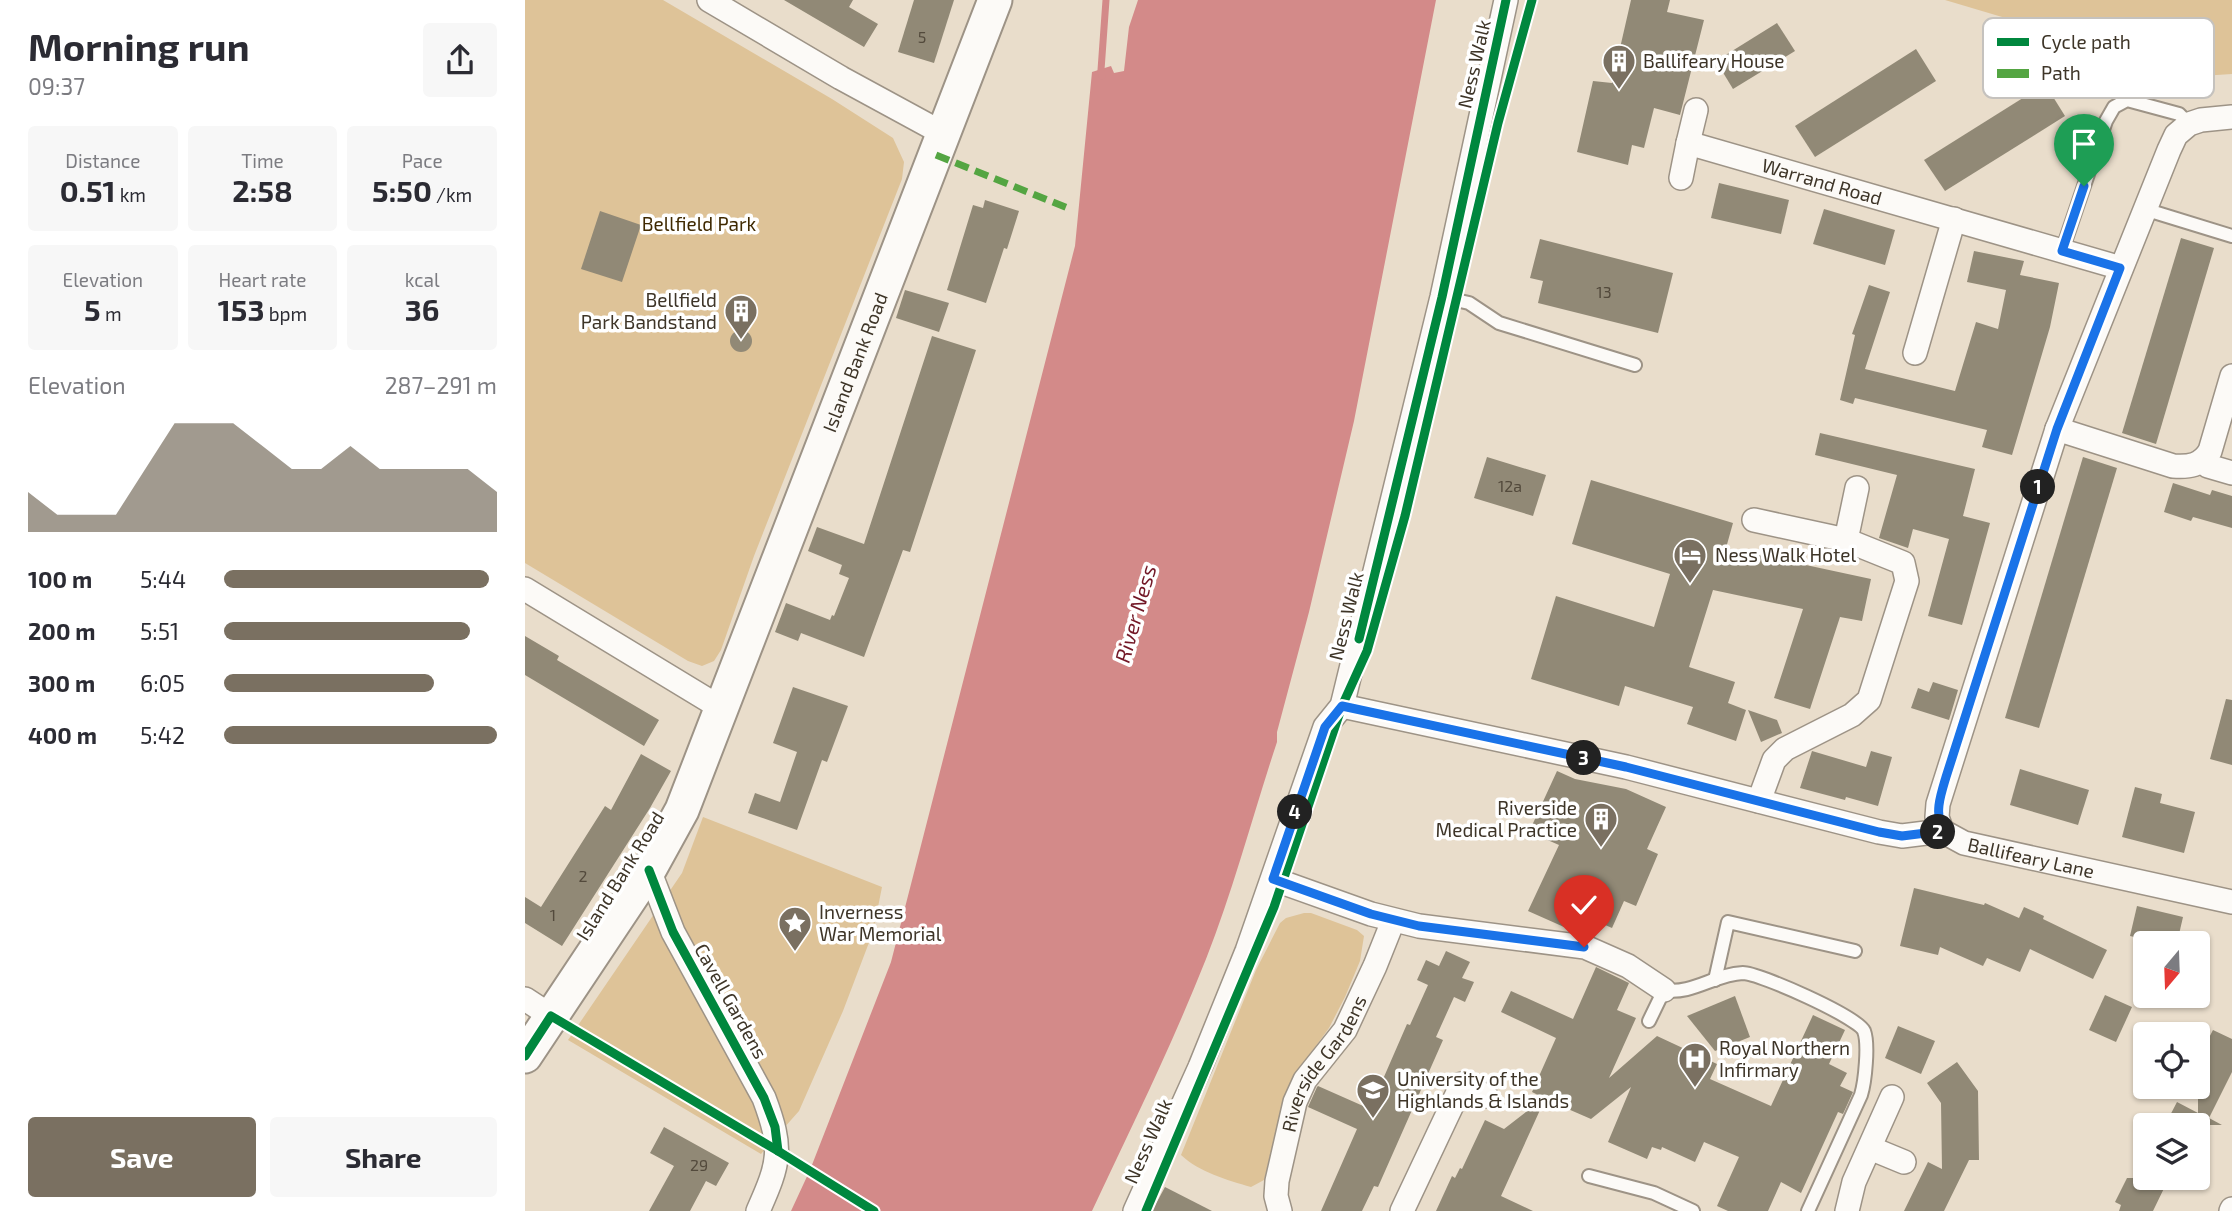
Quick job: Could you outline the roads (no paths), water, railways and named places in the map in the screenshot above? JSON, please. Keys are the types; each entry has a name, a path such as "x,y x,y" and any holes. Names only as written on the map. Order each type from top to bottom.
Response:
{"main road":[{"name":"Island Bank Road","path":"525,1056 538,1008 649,870 682,810 995,0"}],"street":[{"path":"709,0 841,78 944,134"},
{"name":"Ness Walk","path":"1135,1211 1200,1067 1273,879 1325,727 1342,706 1442,297 1506,0"},
{"path":"1681,178 1696,110"},
{"path":"1942,831 1937,817 1938,804 2057,429 2120,268 2176,135 2189,124 2201,120 2232,117"},
{"name":"Warrand Road","path":"1688,143 2120,268"},
{"path":"1915,353 1954,219"},
{"path":"2057,429 2173,466 2191,466 2203,461 2210,451 2232,376"},
{"path":"2203,461 2208,466 2232,473"},
{"path":"1846,540 1857,488"},
{"path":"1754,520 1846,540 1902,563 1907,581 1869,700 1852,715 1784,749 1774,760 1759,801"},
{"path":"525,589 721,709"},
{"name":"Ballifeary Lane","path":"1342,706 1626,767 1890,834 1902,836 1942,831 1964,844 2232,902"},
{"name":"Cavell Gardens","path":"649,870 673,932 764,1098 775,1127 778,1151 774,1175 758,1211"},
{"path":"1273,879 1393,921 1584,947 1628,966 1664,990"},
{"name":"Riverside Gardens","path":"1280,1211 1276,1196 1277,1181 1295,1102 1305,1080 1345,1030 1393,921"},
{"path":"1402,1211 1462,1084 1486,1096"},
{"path":"1847,1211 1853,1182 1892,1097"},
{"path":"1870,1148 1903,1163"}],"lane":[{"path":"2062,251 2106,121 2114,107 2127,100 2179,114 2189,124"},
{"path":"2144,209 2232,236"},
{"path":"1442,297 1469,303 1499,323 1635,365"},
{"path":"1715,979 1728,922 1855,951"},
{"path":"1649,1021 1664,990 1678,992 1741,973 1758,974 1856,1022 1863,1028 1864,1087 1808,1211"},
{"path":"1589,1176 1654,1193 1693,1211"}],"water":[{"name":"River Ness","path":"1138,0 1436,0 1354,421 1309,612 1277,732 1277,742 1206,959 1165,1055 1092,1211 791,1211 810,1170 891,962 1075,246 1092,72 1111,66 1114,73 1124,71 1129,27"}],"waterway":[{"path":"1102,76 1106,0"}],"place":[{"name":"Ballifeary House","path":"1619,91"},
{"name":"Bellfield Park Bandstand","path":"741,341"},
{"name":"Ness Walk Hotel","path":"1690,585"},
{"name":"Riverside Medical Practice","path":"1601,849"},
{"name":"Inverness War Memorial","path":"795,953"},
{"name":"Royal Northern Infirmary","path":"1695,1089"},
{"name":"University of the Highlands & Islands","path":"1373,1120"}],"park label":[{"name":"Bellfield Park","path":"699,224"}]}
